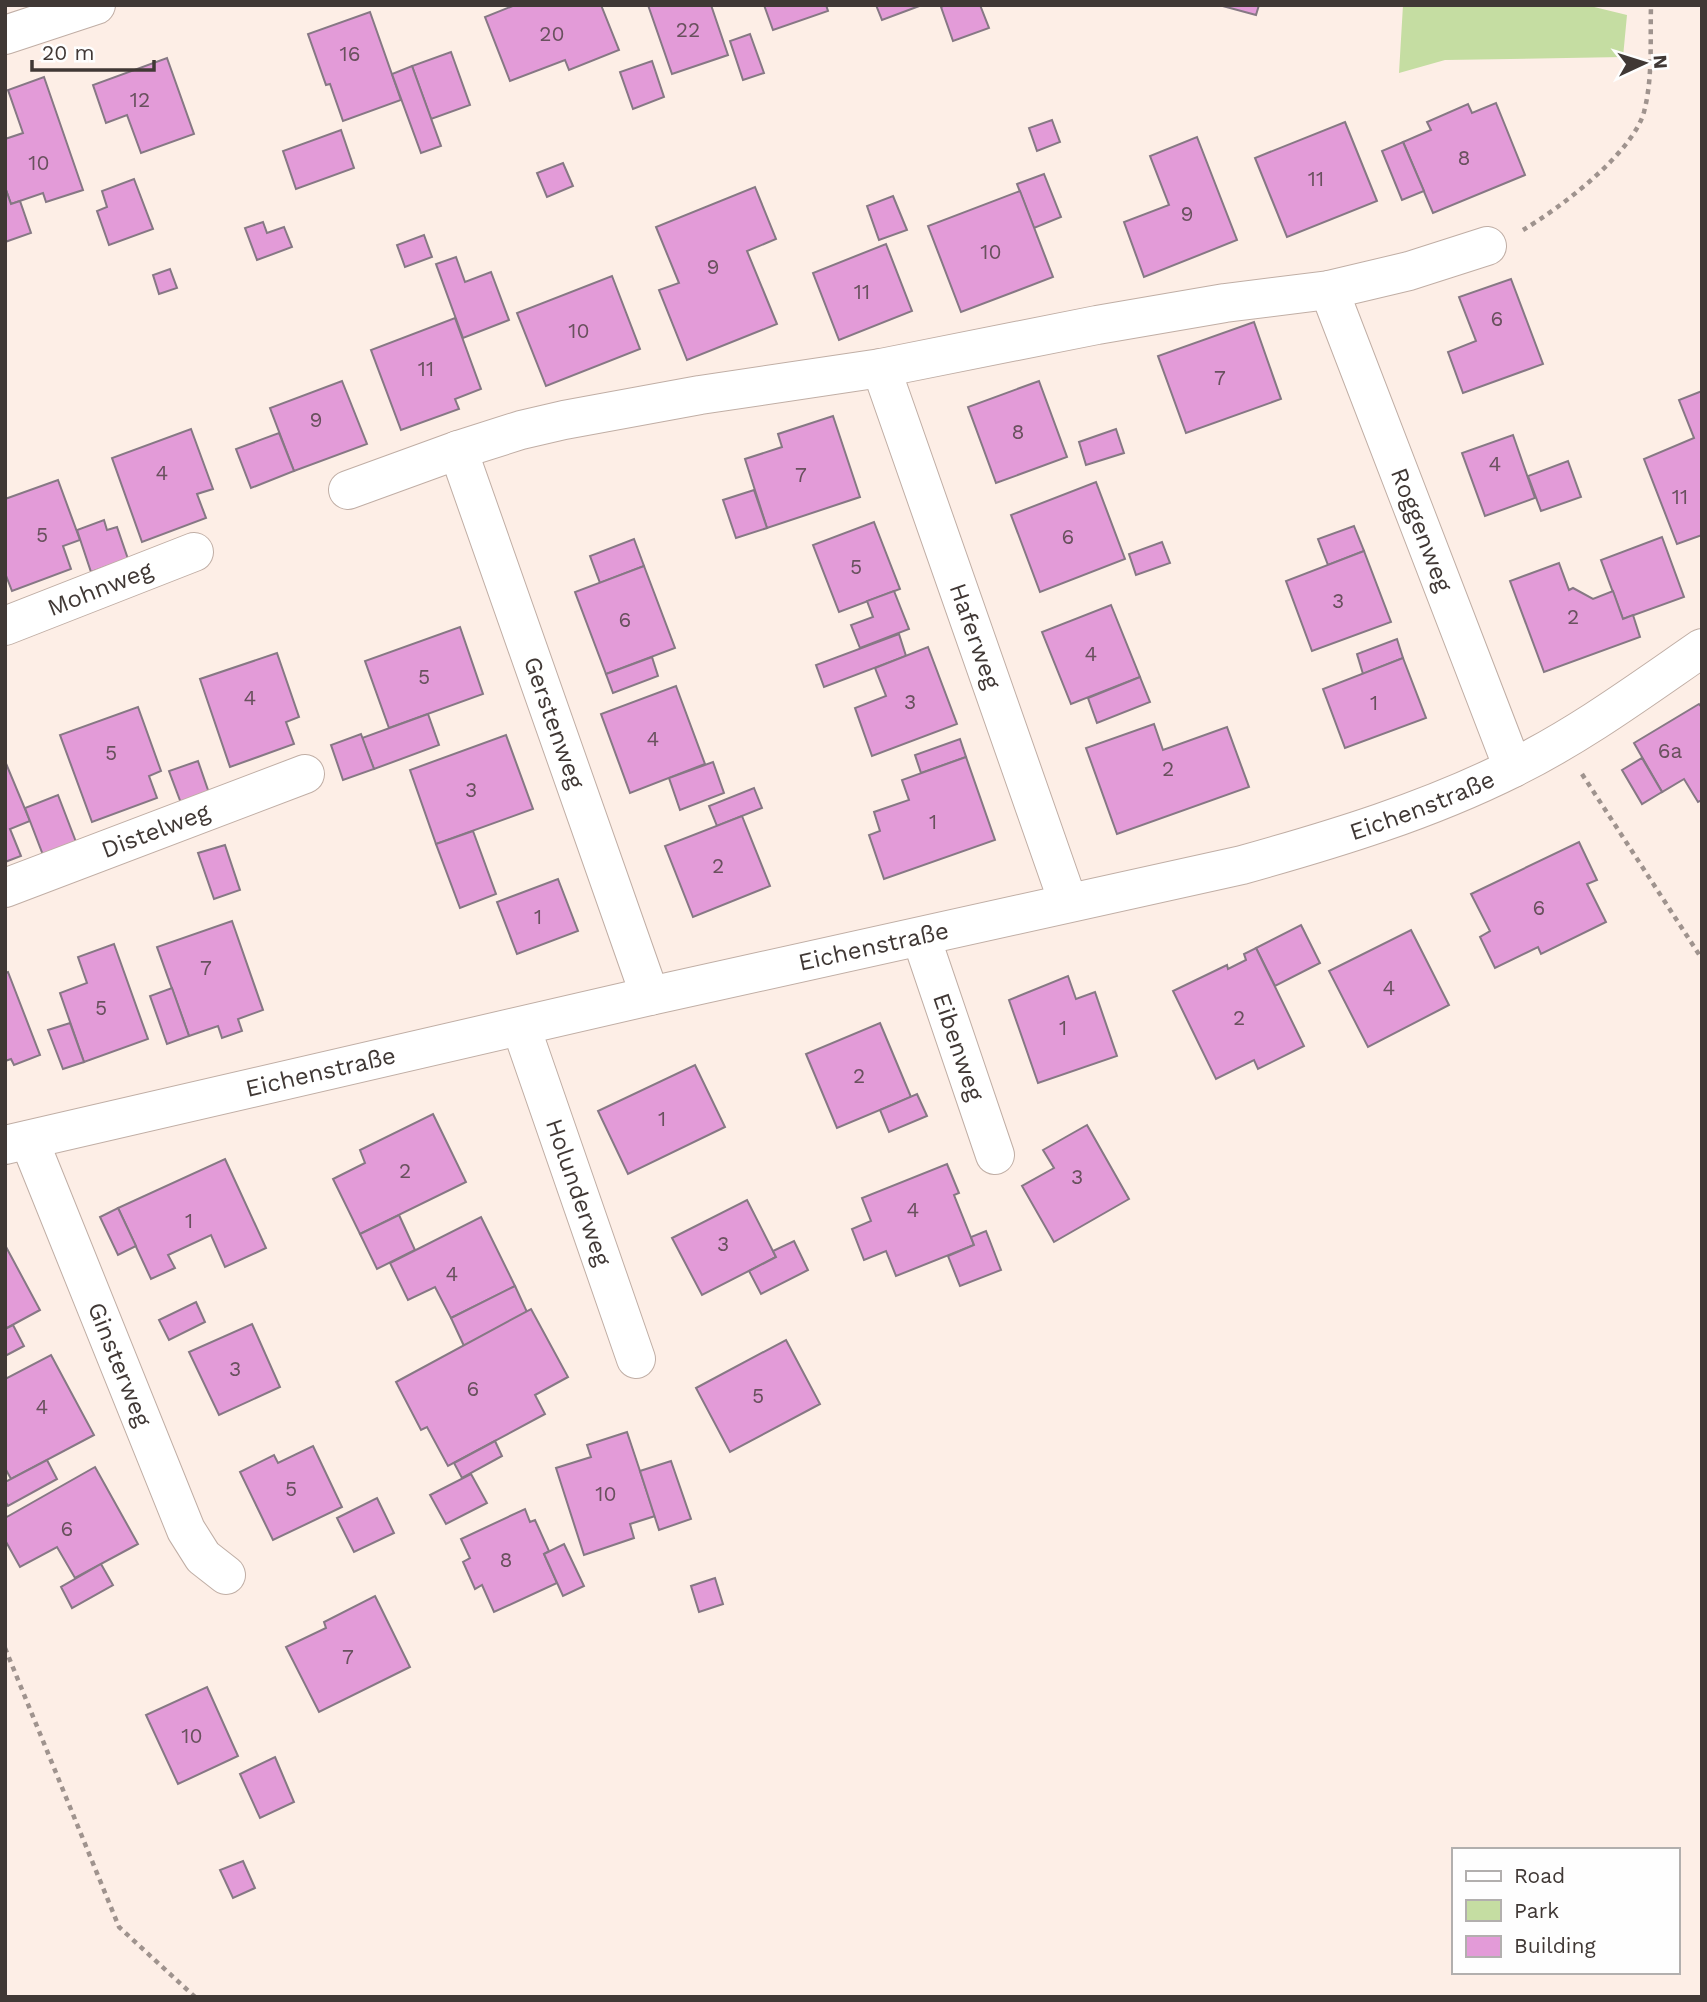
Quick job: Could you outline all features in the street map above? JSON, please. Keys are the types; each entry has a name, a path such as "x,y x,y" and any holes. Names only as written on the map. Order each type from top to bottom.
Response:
{"street":[{"path":"5,35 96,5"},
{"path":"348,490 458,450 553,422 700,395 881,368 1097,325 1225,303 1329,290 1409,271 1487,246"},
{"name":"Roggenweg","path":"1329,290 1513,768"},
{"name":"Haferweg","path":"881,368 1068,902"},
{"name":"Gerstenweg","path":"458,450 650,996"},
{"name":"Mohnweg","path":"5,626 194,552"},
{"name":"Eichenstraße","path":"17,1143 650,996 1242,865 1330,841 1430,805 1513,768 1561,741 1702,648"},
{"name":"Distelweg","path":"5,888 305,775"},
{"name":"Eibenweg","path":"920,937 995,1155"},
{"name":"Holunderweg","path":"521,1027 636,1359"},
{"name":"Ginsterweg","path":"17,1143 186,1530 203,1558 226,1575"}],"path":[{"path":"1487,246 1522,231 1554,212 1609,163 1632,136 1643,114 1650,81 1651,5"},
{"path":"1561,741 1702,959"},
{"path":"5,1648 119,1927 195,1997"}],"green space":[{"path":"1403,5 1586,5 1627,15 1623,57 1445,60 1399,73"}],"building":[{"path":"515,5 601,5 619,50 569,70 565,60 510,81 485,17"},
{"path":"648,5 711,5 728,55 672,74"},
{"path":"764,5 826,5 828,11 773,30"},
{"path":"876,5 922,5 882,20"},
{"path":"980,5 989,28 953,41 941,7"},
{"path":"1219,5 1259,5 1256,15"},
{"path":"370,12 401,100 343,121 330,84 326,85 308,34"},
{"path":"750,34 764,73 743,80 730,41"},
{"path":"451,52 470,105 431,119 412,66"},
{"path":"167,58 194,134 141,153 127,115 106,123 93,85"},
{"path":"652,61 664,97 633,109 620,72"},
{"path":"412,66 441,146 421,153 392,74"},
{"path":"44,77 83,190 46,202 43,193 11,204 5,187 5,139 23,133 8,90"},
{"path":"1496,103 1525,175 1433,213 1403,142 1431,130 1427,122 1468,104 1472,113"},
{"path":"1052,120 1060,142 1037,151 1029,128"},
{"path":"1345,122 1377,201 1287,237 1255,158"},
{"path":"341,130 354,168 296,189 283,151"},
{"path":"1197,137 1237,240 1144,277 1124,222 1169,205 1150,156"},
{"path":"1403,142 1424,191 1402,200 1382,151"},
{"path":"563,163 573,186 547,197 537,173"},
{"path":"1044,174 1061,217 1034,228 1017,184"},
{"path":"134,179 153,229 109,245 97,211 107,207 102,191"},
{"path":"5,187 11,204 20,201 31,233 5,242"},
{"path":"755,187 776,239 747,251 777,324 687,360 659,290 679,283 656,227"},
{"path":"1020,191 1053,277 961,312 928,226"},
{"path":"893,196 907,230 879,240 867,206"},
{"path":"263,222 267,233 284,227 292,247 257,260 245,228"},
{"path":"424,235 432,257 405,267 397,245"},
{"path":"886,244 912,311 839,340 813,273"},
{"path":"456,257 465,282 491,272 509,320 463,338 436,264"},
{"path":"170,269 177,288 159,294 153,275"},
{"path":"612,276 640,349 546,386 517,313"},
{"path":"1511,279 1543,364 1463,393 1448,352 1476,341 1459,297"},
{"path":"455,318 481,389 455,399 459,409 401,430 371,350"},
{"path":"1254,322 1281,399 1186,433 1158,356"},
{"path":"342,381 367,444 294,471 270,408"},
{"path":"1039,381 1067,457 996,483 968,407"},
{"path":"1702,391 1702,535 1677,544 1644,459 1694,438 1679,400"},
{"path":"833,416 860,497 767,528 745,459 782,447 778,434"},
{"path":"191,429 213,489 197,494 206,518 142,542 112,458"},
{"path":"1116,429 1124,453 1086,465 1079,442"},
{"path":"279,433 294,471 251,488 236,449"},
{"path":"1513,435 1535,498 1485,516 1462,453"},
{"path":"1568,461 1581,497 1541,511 1528,476"},
{"path":"58,480 80,540 63,546 71,569 12,591 5,573 5,499"},
{"path":"1096,482 1125,559 1040,592 1011,515"},
{"path":"754,490 767,528 736,538 723,500"},
{"path":"104,520 107,530 117,527 128,559 91,572 77,530"},
{"path":"874,522 900,589 839,612 813,545"},
{"path":"1354,526 1364,551 1328,565 1318,539"},
{"path":"1662,537 1684,597 1623,619 1601,560"},
{"path":"634,539 644,566 600,583 590,556"},
{"path":"1162,542 1170,563 1136,575 1129,554"},
{"path":"1364,551 1391,622 1312,651 1286,581"},
{"path":"1559,563 1569,590 1573,588 1593,599 1613,591 1623,619 1633,615 1640,637 1544,672 1510,581"},
{"path":"644,566 675,648 606,674 575,592"},
{"path":"894,591 909,629 860,648 851,625 873,617 867,601"},
{"path":"1111,605 1140,677 1071,704 1042,632"},
{"path":"460,627 483,694 389,728 365,661"},
{"path":"899,634 906,656 824,687 816,665"},
{"path":"1397,639 1403,658 1363,674 1357,654"},
{"path":"928,647 957,724 872,756 855,708 886,696 875,668"},
{"path":"277,653 299,717 286,722 294,744 230,767 200,679"},
{"path":"652,657 658,676 613,693 606,674"},
{"path":"1403,658 1426,718 1345,748 1323,689"},
{"path":"1140,677 1150,702 1097,723 1088,698"},
{"path":"676,686 705,764 630,793 601,714"},
{"path":"1699,704 1702,708 1702,800 1698,802 1684,779 1662,792 1634,743"},
{"path":"138,707 161,771 149,776 157,798 92,822 60,735"},
{"path":"428,714 439,745 374,769 362,738"},
{"path":"1154,724 1163,750 1227,727 1249,787 1117,834 1086,748"},
{"path":"361,734 374,769 343,780 331,745"},
{"path":"506,735 533,809 436,844 410,770"},
{"path":"960,739 966,757 921,773 915,755"},
{"path":"966,757 995,840 884,879 869,835 880,831 874,812 909,800 902,780"},
{"path":"1642,758 1662,792 1642,804 1622,770"},
{"path":"5,761 30,821 10,829 21,856 5,862"},
{"path":"198,761 209,793 181,803 169,771"},
{"path":"713,762 724,793 680,810 669,778"},
{"path":"754,788 762,808 717,826 709,806"},
{"path":"58,795 76,842 43,855 25,808"},
{"path":"742,816 770,886 693,917 665,846"},
{"path":"473,831 496,894 460,908 436,844"},
{"path":"1579,842 1597,880 1587,884 1606,922 1541,954 1538,947 1495,968 1480,937 1490,931 1471,894"},
{"path":"225,845 240,890 214,899 198,853"},
{"path":"558,879 578,931 517,954 497,902"},
{"path":"232,921 263,1010 238,1019 242,1031 222,1038 218,1026 189,1036 157,947"},
{"path":"1301,925 1320,963 1275,986 1256,948"},
{"path":"1411,930 1449,1005 1368,1047 1329,971"},
{"path":"114,944 148,1039 84,1062 60,993 87,983 78,957"},
{"path":"1256,948 1304,1046 1258,1069 1254,1060 1216,1079 1173,991 1227,965 1228,969 1246,960 1244,954"},
{"path":"8,972 40,1055 14,1065 11,1059 5,1061 5,973"},
{"path":"1068,976 1076,999 1095,992 1117,1056 1038,1083 1009,1000"},
{"path":"172,988 189,1036 167,1044 150,996"},
{"path":"70,1023 84,1062 63,1069 48,1030"},
{"path":"880,1023 911,1097 837,1128 806,1054"},
{"path":"695,1065 725,1127 628,1174 598,1111"},
{"path":"917,1094 927,1116 889,1132 880,1110"},
{"path":"433,1114 466,1182 360,1234 333,1179 365,1163 360,1150"},
{"path":"1087,1125 1129,1199 1054,1242 1022,1186 1054,1168 1043,1150"},
{"path":"225,1159 266,1248 225,1267 211,1235 168,1255 175,1268 151,1279 118,1208"},
{"path":"947,1164 959,1193 954,1195 974,1245 896,1276 886,1251 864,1260 852,1229 871,1221 862,1198"},
{"path":"747,1200 776,1257 702,1295 672,1238"},
{"path":"118,1208 136,1246 118,1255 100,1217"},
{"path":"399,1215 415,1250 377,1269 360,1234"},
{"path":"481,1217 515,1286 451,1318 435,1287 408,1300 390,1263"},
{"path":"986,1231 1001,1270 960,1286 948,1256 974,1245 971,1237"},
{"path":"794,1241 808,1270 761,1294 749,1271 776,1257 773,1251"},
{"path":"5,1245 40,1310 5,1329"},
{"path":"515,1286 527,1312 464,1346 451,1318"},
{"path":"196,1302 205,1322 169,1340 159,1320"},
{"path":"531,1309 568,1377 535,1395 545,1414 448,1466 427,1427 421,1430 396,1382"},
{"path":"252,1324 280,1387 219,1415 189,1352"},
{"path":"13,1325 24,1346 5,1356 5,1329"},
{"path":"786,1340 820,1404 730,1452 696,1388"},
{"path":"51,1355 94,1435 11,1479 5,1468 5,1379"},
{"path":"627,1432 655,1516 630,1524 634,1538 584,1555 556,1468 591,1457 587,1445"},
{"path":"495,1441 502,1456 462,1478 454,1463"},
{"path":"313,1446 342,1507 273,1540 240,1472 274,1455 278,1463"},
{"path":"47,1460 57,1479 8,1506 5,1501 5,1482"},
{"path":"671,1461 691,1519 659,1530 640,1471"},
{"path":"95,1467 138,1544 75,1578 57,1547 20,1567 5,1540 5,1518"},
{"path":"471,1474 487,1503 446,1524 430,1495"},
{"path":"377,1498 394,1533 354,1552 337,1518"},
{"path":"525,1509 530,1522 535,1520 549,1551 544,1554 557,1583 494,1612 482,1585 475,1589 463,1562 470,1558 461,1539"},
{"path":"564,1544 584,1586 563,1596 544,1554"},
{"path":"101,1564 113,1585 72,1608 61,1587"},
{"path":"715,1578 723,1604 699,1612 691,1586"},
{"path":"375,1596 410,1667 319,1712 286,1647 326,1628 324,1622"},
{"path":"207,1687 238,1756 178,1784 146,1715"},
{"path":"275,1757 294,1802 260,1818 240,1774"},
{"path":"243,1861 255,1888 233,1898 220,1870"}]}
